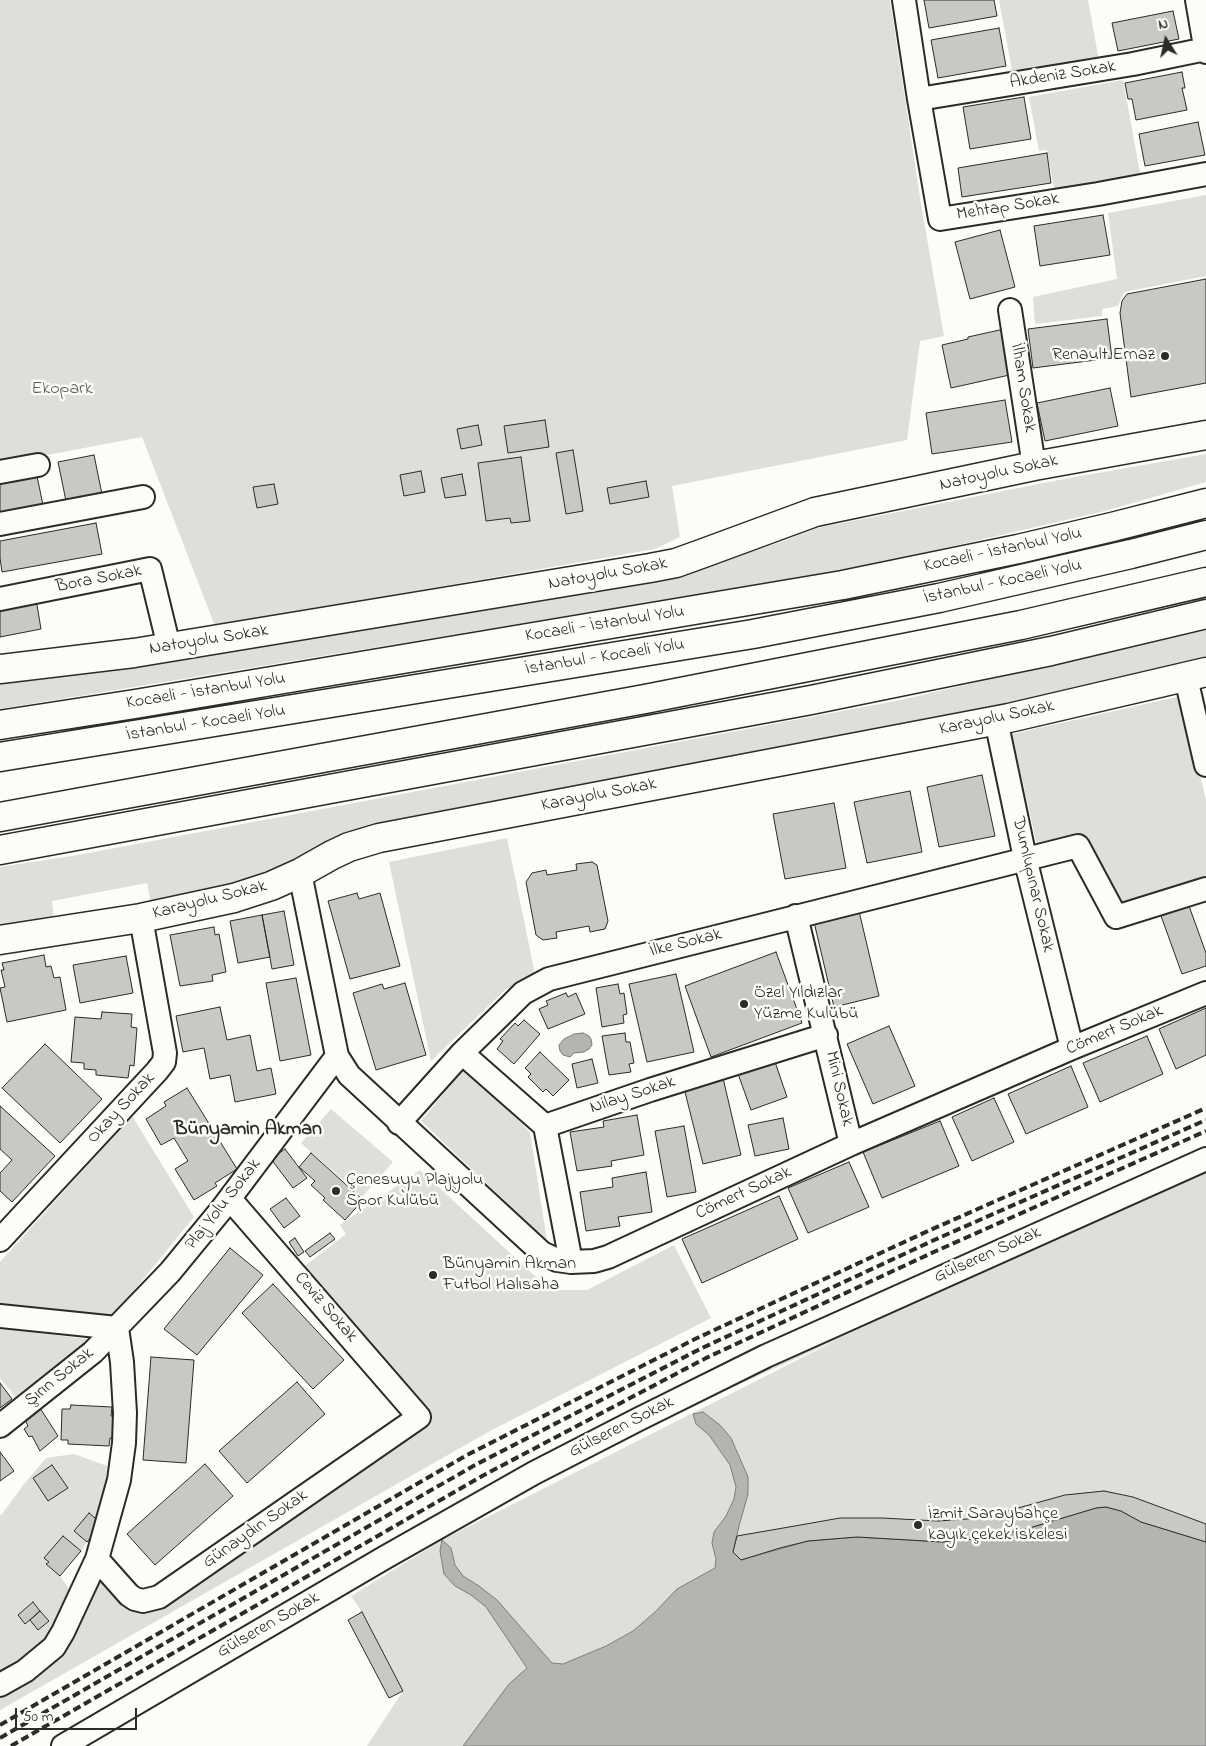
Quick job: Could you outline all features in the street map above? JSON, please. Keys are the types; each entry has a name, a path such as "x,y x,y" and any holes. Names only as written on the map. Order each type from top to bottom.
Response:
{"main road":[{"name":"Natoyolu Sokak","path":"0,670 170,648 676,563 815,512 1034,466 1206,435"},
{"name":"Kocaeli - İstanbul Yolu","path":"0,725 843,586 1018,549 1206,503"},
{"name":"İstanbul - Kocaeli Yolu","path":"0,757 753,634 939,598 1206,535"},
{"path":"0,817 655,698 1021,625 1206,582"},
{"path":"0,850 821,698 1051,651 1206,614"},
{"name":"Karayolu Sokak","path":"0,940 141,918 209,905 253,893 300,873 340,851 380,838 996,720 1196,675"}],"street":[{"name":"Mehtap Sokak","path":"904,0 940,219 1088,196 1206,174"},
{"path":"1197,0 1206,50"},
{"name":"Akdeniz Sokak","path":"919,99 1133,64 1206,50"},
{"name":"İlham Sokak","path":"1010,310 1034,466"},
{"path":"0,472 38,465"},
{"path":"0,524 143,497"},
{"name":"Bora Sokak","path":"0,599 150,569 170,648"},
{"path":"1196,675 1206,764"},
{"name":"Dumlupınar Sokak","path":"996,720 1025,858 1072,1048"},
{"name":"İlke Sokak","path":"399,1122 462,1053 523,993 549,978 1078,846 1116,917 1206,889"},
{"path":"300,873 337,1056"},
{"name":"Mini Sokak","path":"796,916 851,1144"},
{"name":"Okay Sokak","path":"0,1240 164,1062 164,1048 141,918"},
{"name":"Cömert Sokak","path":"337,1056 349,1075 542,1253 557,1260 571,1262 594,1261 608,1257 851,1144 1072,1048 1206,993"},
{"name":"Nilay Sokak","path":"545,1126 659,1087 826,1035"},
{"path":"462,1053 545,1126 571,1262"},
{"name":"Plaj Yolu Sokak","path":"117,1328 170,1272 230,1199 337,1056"},
{"name":"Gülseren Sokak","path":"63,1746 534,1473 648,1414 766,1356 1206,1159"},
{"name":"Ceviz Sokak","path":"230,1199 419,1417"},
{"path":"0,1316 117,1328 122,1362 125,1413 124,1443 119,1480 97,1559 63,1632 54,1647 25,1671 0,1685"},
{"name":"Şırın Sokak","path":"0,1426 93,1352 117,1328"},
{"name":"Günaydın Sokak","path":"97,1559 135,1599 143,1601 159,1597 419,1417"}],"green space":[{"name":"Ekopark","path":"0,0 890,0 921,204 944,336 920,341 907,440 672,486 680,537 655,549 215,626 142,437 0,464"},
{"path":"999,0 1088,0 1099,61 1013,76"},
{"path":"1123,80 1141,178 1055,193 1047,150 1039,151 1029,97"},
{"path":"1206,195 1206,276 1124,292 1118,306 1102,309 1102,316 1035,324 1033,297 1117,279 1108,213"},
{"path":"1206,454 1206,482 1105,511 858,568 0,709 0,683 659,578 680,574 778,543 817,528 1064,479"},
{"path":"1206,628 1206,659 1039,701 354,833 231,886 151,905 147,883 52,901 54,921 0,930 0,867 78,855 901,700"},
{"path":"1181,696 1206,800 1206,883 1124,907 1085,835 1037,846 1012,734"},
{"path":"507,838 535,974 505,990 431,1061 389,862"},
{"path":"465,1068 530,1132 547,1241 421,1121"},
{"path":"331,1109 393,1162 362,1197 301,1143"},
{"path":"132,1116 194,1217 114,1315 0,1305 0,1262"},
{"path":"1206,1168 1206,1542 1141,1522 1121,1511 1096,1508 1033,1527 983,1538 943,1542 911,1541 780,1548 715,1568 655,1612 633,1631 606,1646 563,1664 552,1663 463,1746 367,1746 403,1691 362,1612 351,1596 442,1540 837,1340 612,1442 764,1364"},
{"path":"420,1170 536,1277 562,1290 587,1290 674,1245 711,1318 490,1431 0,1710 0,1690 42,1666 96,1573 136,1608 428,1418 301,1269 346,1234 340,1225"},
{"path":"0,1328 94,1340 18,1400 0,1378"},
{"path":"74,1454 107,1466 102,1524 88,1514 74,1531 87,1542 81,1551 63,1536 44,1558 49,1562 46,1564 60,1576 73,1594 58,1623 32,1652 0,1675 0,1515 46,1458"}],"shaded area":[{"path":"583,1033 591,1039 592,1045 589,1049 584,1052 574,1053 570,1057 563,1055 559,1045 564,1039 574,1034"},
{"path":"703,1412 720,1425 731,1438 748,1477 748,1494 733,1552 741,1560 808,1541 857,1537 943,1542 983,1538 1026,1529 1096,1508 1106,1507 1121,1511 1141,1522 1206,1542 1206,1746 463,1746 509,1684 527,1668 486,1607 471,1595 455,1586 444,1574 440,1551 442,1540 451,1548 455,1565 463,1576 497,1600 552,1663 563,1664 606,1646 633,1631 677,1589 715,1568 716,1559 712,1543 714,1532 726,1516 734,1499 736,1487 730,1465 709,1435 696,1424 693,1414"}],"building":[{"path":"924,0 994,0 997,16 929,28"},
{"path":"1173,11 1179,39 1118,51 1112,23"},
{"path":"999,28 1006,66 938,78 931,40"},
{"path":"1182,72 1185,88 1182,88 1187,110 1136,120 1132,99 1128,99 1125,83"},
{"path":"1024,97 1031,139 970,149 963,107"},
{"path":"1198,122 1205,155 1145,166 1139,134"},
{"path":"1047,153 1051,183 962,197 958,168"},
{"path":"1103,215 1110,255 1040,266 1034,226"},
{"path":"1000,230 1015,287 970,299 955,242"},
{"name":"Renault Ernaz","path":"1206,279 1206,383 1131,397 1120,313 1122,301 1127,294"},
{"path":"1107,319 1112,358 1033,368 1028,329"},
{"path":"1004,329 1014,374 951,388 942,345"},
{"path":"1110,388 1118,426 1045,441 1037,403"},
{"path":"1005,400 1012,442 932,454 926,413"},
{"path":"545,420 549,447 508,453 504,426"},
{"path":"478,425 482,445 461,449 457,429"},
{"path":"573,450 583,511 566,514 556,453"},
{"path":"94,455 103,499 67,506 58,462"},
{"path":"521,457 530,521 511,523 510,518 486,521 478,463"},
{"path":"421,471 425,492 404,496 400,475"},
{"path":"462,474 466,495 445,498 441,478"},
{"path":"37,476 43,505 0,514 0,483"},
{"path":"646,481 649,497 610,504 607,488"},
{"path":"274,484 278,504 257,508 253,487"},
{"path":"96,523 102,554 2,572 0,541"},
{"path":"36,599 41,629 0,637 0,605"},
{"path":"982,775 995,836 939,847 927,787"},
{"path":"910,791 922,852 867,863 854,802"},
{"path":"834,803 846,868 785,879 773,814"},
{"path":"592,862 597,865 608,921 605,929 590,932 589,926 556,932 557,938 543,940 536,935 526,882 532,873 546,870 547,875 577,870 576,864"},
{"path":"357,893 359,899 380,893 400,966 350,979 328,901"},
{"path":"1189,906 1206,953 1206,966 1182,974 1161,916"},
{"path":"284,911 294,965 272,969 262,915"},
{"path":"859,911 879,996 834,1007 814,922"},
{"path":"262,915 270,957 238,963 230,921"},
{"path":"214,927 215,935 219,934 226,972 212,975 213,981 180,986 170,935"},
{"name":"Özel Yıldızlar Yüzme Kulübü","path":"776,952 802,1023 711,1057 685,986"},
{"path":"44,955 46,967 51,966 54,978 60,977 66,1010 7,1022 0,988 5,987 1,970 4,970 2,963"},
{"path":"126,956 133,993 80,1003 73,965"},
{"path":"676,974 694,1052 647,1062 629,984"},
{"path":"296,978 311,1055 280,1061 266,983"},
{"path":"405,983 426,1055 376,1070 353,993 382,984 384,989"},
{"path":"618,984 620,994 624,993 627,1014 623,1015 624,1023 602,1027 596,988"},
{"path":"566,993 568,997 576,993 585,1014 548,1029 539,1009 548,1005 546,1001"},
{"path":"220,1007 227,1040 250,1035 257,1071 271,1068 276,1094 235,1102 230,1075 210,1079 204,1048 183,1052 176,1016"},
{"path":"1206,1008 1206,1055 1176,1069 1159,1029"},
{"path":"102,1012 132,1014 131,1027 137,1028 134,1066 130,1065 128,1078 96,1075 96,1070 84,1069 84,1063 71,1062 75,1017 101,1019"},
{"path":"524,1020 540,1034 514,1064 497,1049 503,1041 500,1039 515,1023 518,1026"},
{"path":"889,1026 915,1086 873,1104 847,1044"},
{"path":"625,1033 626,1042 630,1042 634,1063 629,1064 631,1072 609,1075 602,1036"},
{"path":"1147,1036 1163,1074 1100,1102 1083,1063"},
{"path":"45,1044 102,1099 60,1143 2,1088"},
{"path":"540,1052 569,1080 553,1096 546,1089 543,1092 528,1077 531,1074 525,1068"},
{"path":"592,1059 598,1083 577,1088 572,1064"},
{"path":"774,1059 787,1097 751,1110 737,1071"},
{"path":"1071,1066 1088,1107 1026,1134 1008,1094"},
{"path":"723,1078 741,1155 703,1164 684,1088"},
{"path":"187,1088 237,1169 215,1183 217,1186 194,1200 175,1169 188,1161 174,1138 161,1145 146,1119 166,1106 164,1102"},
{"path":"994,1098 1014,1142 972,1161 952,1117"},
{"path":"0,1106 55,1156 12,1202 0,1191 0,1173 12,1160 0,1149"},
{"path":"637,1115 644,1155 611,1161 612,1166 577,1171 570,1132 604,1127 603,1121"},
{"path":"783,1118 789,1149 755,1156 748,1125"},
{"path":"940,1121 959,1166 882,1198 863,1152"},
{"path":"684,1126 696,1192 667,1197 655,1131"},
{"path":"285,1149 307,1178 293,1188 271,1159"},
{"name":"Çenesuyu Plajyolu Spor Kulübü","path":"311,1153 363,1200 345,1220 323,1200 325,1198 311,1185 315,1181 299,1167"},
{"path":"849,1162 869,1207 808,1233 788,1188"},
{"path":"646,1172 652,1212 618,1217 620,1226 586,1231 580,1192 613,1187 612,1178"},
{"path":"779,1196 798,1239 702,1283 682,1239"},
{"path":"286,1198 300,1216 284,1228 270,1209"},
{"path":"330,1233 335,1239 310,1257 305,1251"},
{"path":"295,1238 304,1252 298,1256 289,1242"},
{"path":"230,1248 263,1275 197,1355 164,1329"},
{"path":"273,1284 344,1360 313,1389 242,1313"},
{"path":"151,1357 194,1360 186,1463 143,1460"},
{"path":"297,1382 325,1414 247,1483 219,1451"},
{"path":"0,1383 12,1399 0,1408"},
{"path":"71,1405 112,1407 111,1416 116,1416 115,1438 110,1438 109,1446 68,1444 68,1440 61,1440 62,1409 70,1409"},
{"path":"40,1408 58,1436 40,1451 32,1436 29,1437 24,1429 28,1426 24,1418"},
{"path":"0,1452 14,1471 0,1481"},
{"path":"205,1464 233,1496 155,1565 127,1534"},
{"path":"52,1465 68,1488 48,1501 33,1478"},
{"name":"İzmit Saraybahçe kayık çekek iskelesi","path":"1104,1491 1133,1497 1206,1524 1206,1542 1141,1522 1121,1511 1106,1507 1096,1508 1026,1529 983,1538 943,1542 857,1537 808,1541 741,1560 733,1552 737,1536 840,1518 938,1521 982,1518 1065,1495"},
{"path":"89,1513 102,1524 87,1542 74,1531"},
{"path":"63,1536 81,1551 60,1576 46,1564 49,1562 44,1558"},
{"path":"33,1602 40,1611 25,1624 18,1615"},
{"path":"40,1611 49,1621 38,1630 30,1620"},
{"path":"362,1612 403,1691 389,1698 348,1620"}],"railway":[{"path":"0,1725 467,1455 695,1339 928,1231 1206,1108"},
{"path":"0,1738 475,1465 700,1349 932,1241 1206,1120"},
{"path":"11,1746 484,1475 706,1358 936,1251 1206,1131"}],"place":[{"name":"Renault Ernaz","path":"1165,356"},
{"name":"Özel Yıldızlar Yüzme Kulübü","path":"744,1004"},
{"name":"Çenesuyu Plajyolu Spor Kulübü","path":"336,1191"},
{"name":"Bünyamin Akman Futbol Halısaha","path":"433,1275"},
{"name":"İzmit Saraybahçe kayık çekek iskelesi","path":"918,1525"}],"district":[{"name":"Bünyamin Akman","path":"248,1131"}]}
